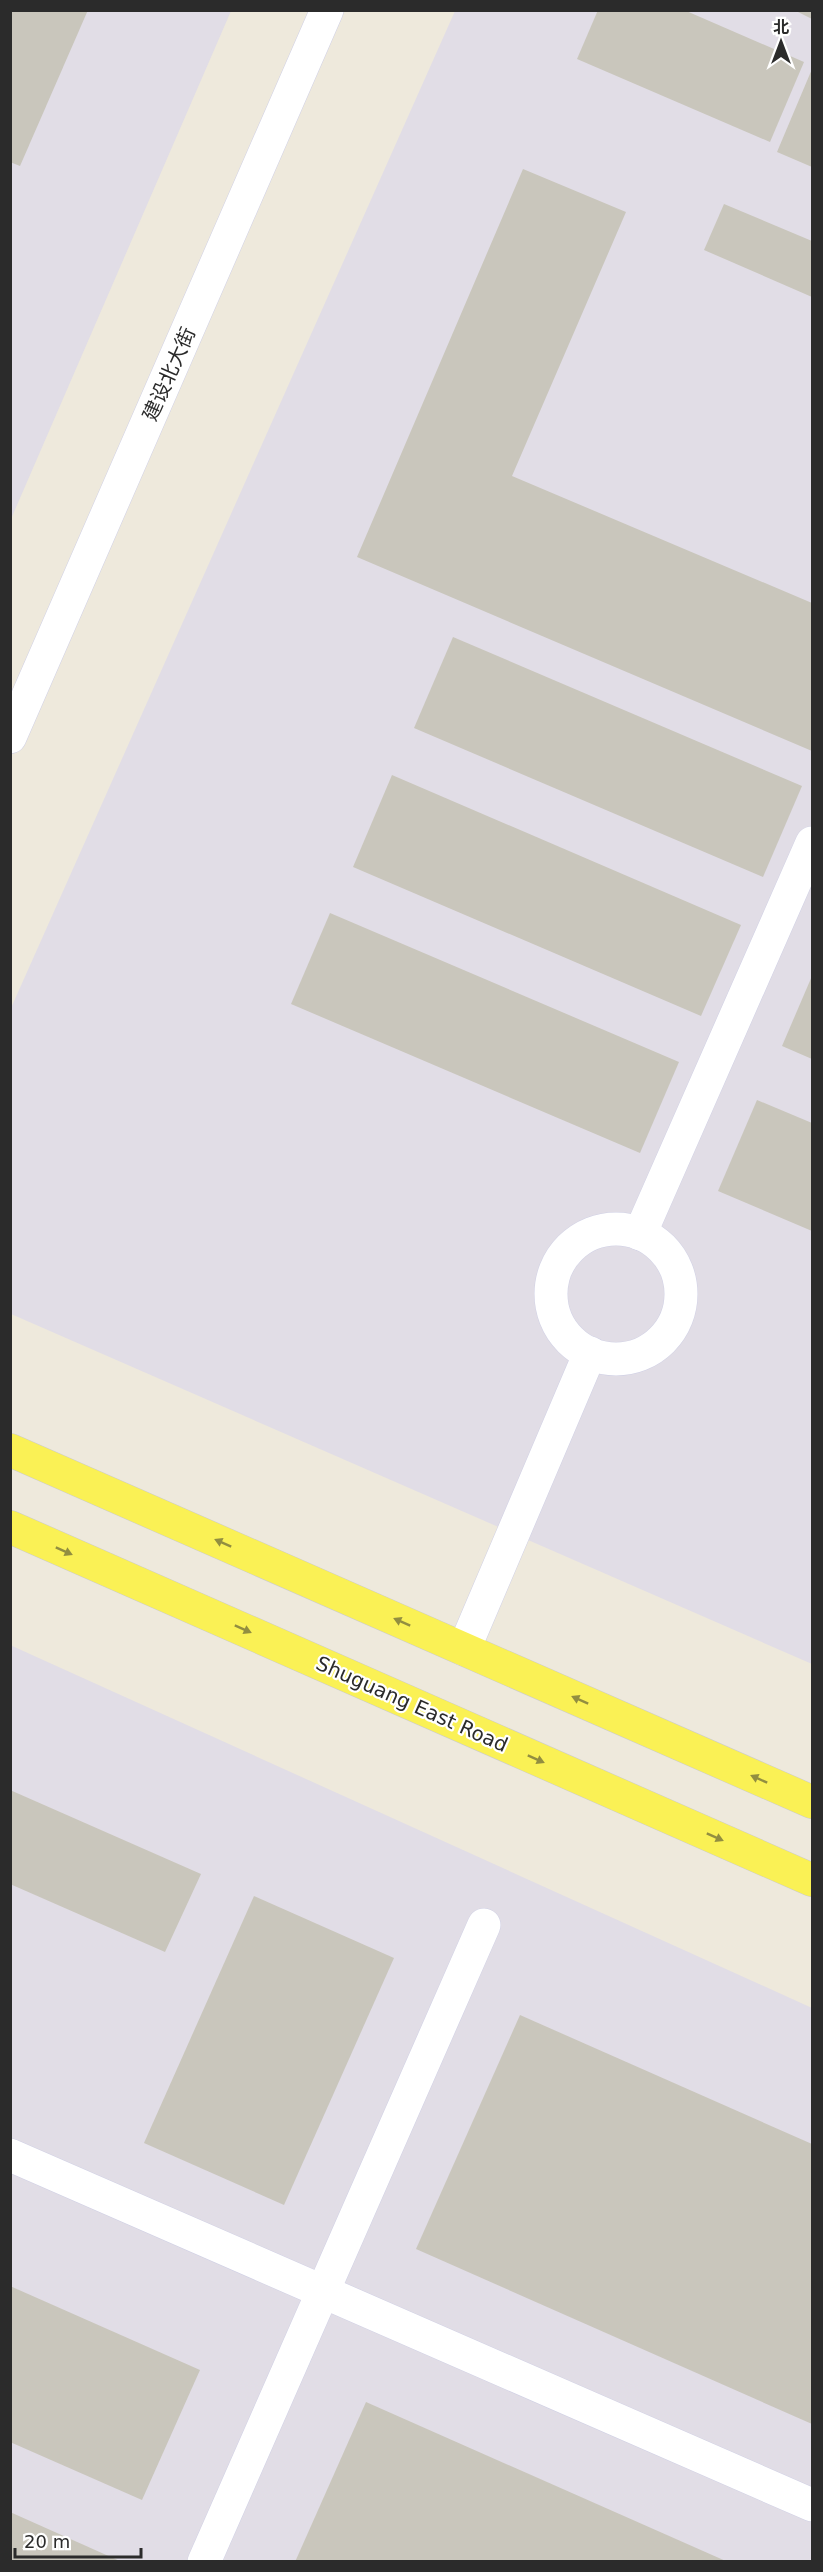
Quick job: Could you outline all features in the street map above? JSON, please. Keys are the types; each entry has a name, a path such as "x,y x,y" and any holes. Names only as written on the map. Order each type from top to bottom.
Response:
{"main road":[{"path":"10,1450 813,1802"},
{"name":"Shuguang East Road","path":"10,1527 813,1880"}],"street":[{"name":"建设北大街","path":"10,737 327,10"},
{"path":"640,1234 813,843"},
{"path":"607,1229 629,1230 640,1234 665,1251 677,1269 682,1290 679,1311 671,1329 658,1344 640,1355 620,1360 600,1358 590,1353 581,1350 566,1336 555,1320 550,1301 552,1281 559,1262 571,1247 587,1236 607,1229"},
{"path":"464,1649 590,1353"},
{"path":"204,2562 484,1925"},
{"path":"10,2155 813,2505"}],"shaded area":[{"path":"11,11 231,11 11,519"},
{"path":"455,11 812,11 812,1664 11,1314 11,1008"},
{"path":"10,1645 812,2008 812,2561 11,2561"}],"building":[{"path":"10,10 88,10 20,166 10,162"},
{"path":"598,10 684,10 804,62 770,142 577,59"},
{"path":"794,10 812,10 812,19"},
{"path":"812,69 812,167 777,152"},
{"path":"523,169 626,212 512,476 812,603 812,751 357,557"},
{"path":"724,204 812,241 812,297 704,250"},
{"path":"453,637 802,786 763,877 414,728"},
{"path":"392,775 741,925 701,1016 353,867"},
{"path":"330,913 679,1062 640,1153 291,1004"},
{"path":"812,976 812,1059 782,1046"},
{"path":"757,1100 812,1123 812,1231 718,1191"},
{"path":"10,1790 201,1874 165,1952 10,1884"},
{"path":"254,1896 394,1958 284,2205 144,2143"},
{"path":"520,2015 812,2144 812,2424 416,2249"},
{"path":"10,2286 200,2370 142,2500 10,2442"},
{"path":"366,2402 728,2562 295,2562"},
{"path":"10,2512 122,2562 10,2562"}]}
